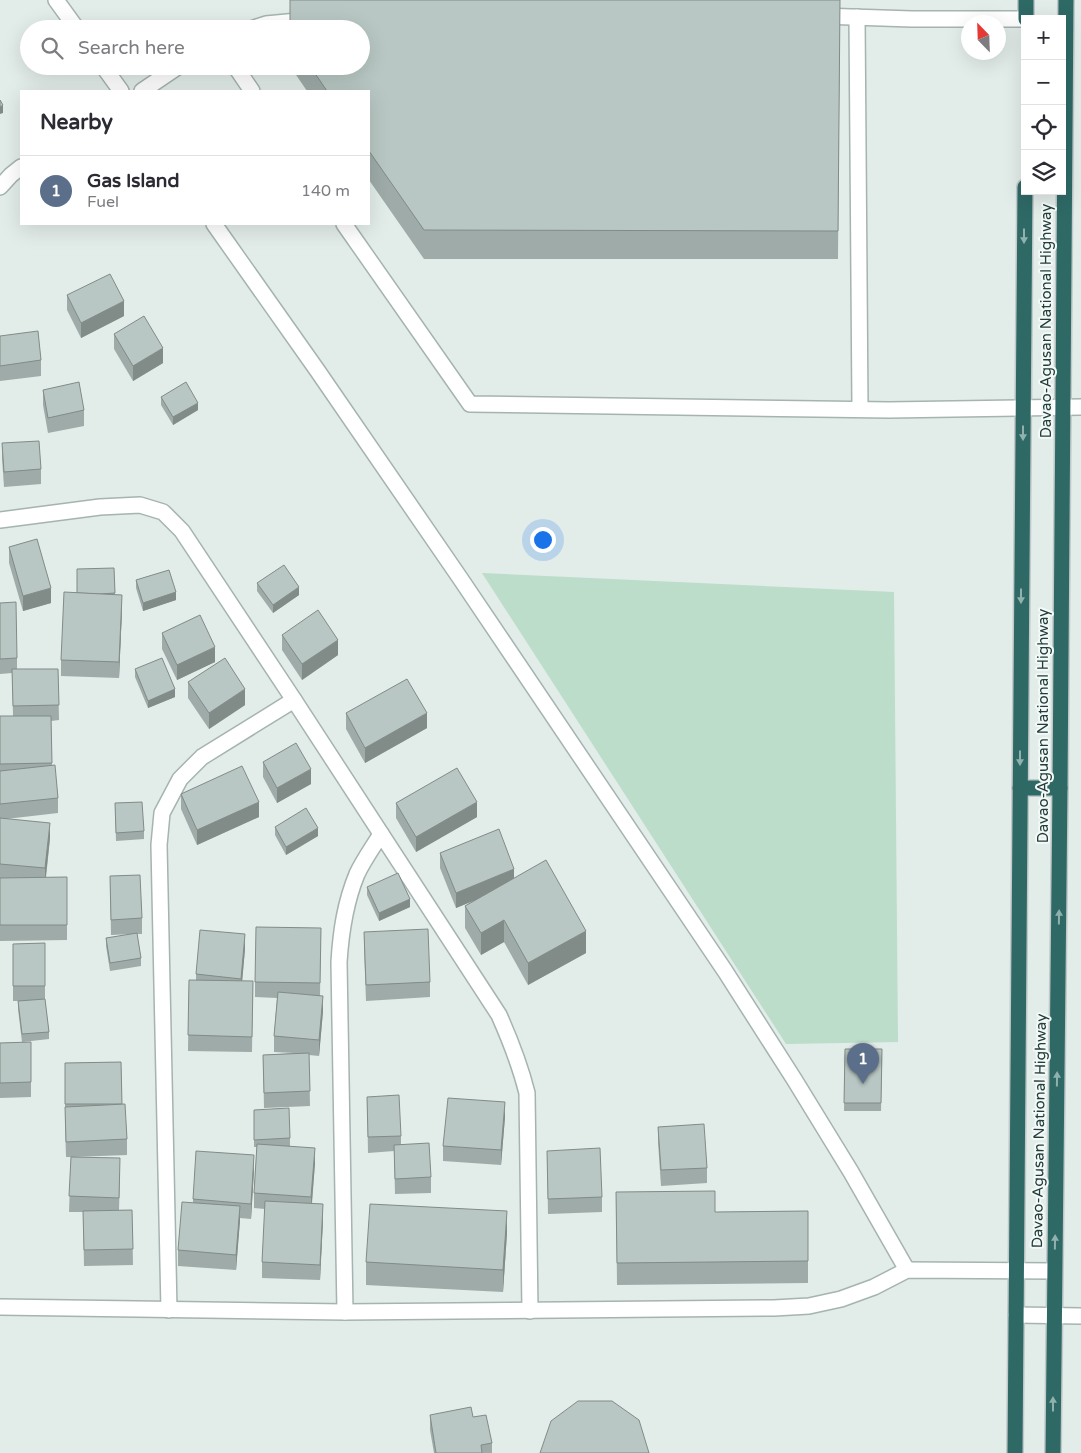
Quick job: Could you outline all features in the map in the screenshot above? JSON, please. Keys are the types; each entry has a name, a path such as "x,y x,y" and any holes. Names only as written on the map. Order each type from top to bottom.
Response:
{"highway":[{"path":"1025,15 1026,0"},
{"name":"Davao-Agusan National Highway","path":"1053,1453 1066,0"},
{"name":"Davao-Agusan National Highway","path":"1015,1453 1025,195"},
{"path":"1020,788 1060,788"}],"street":[{"path":"56,0 70,20"},
{"path":"810,16 912,19 1021,19"},
{"path":"857,17 860,409"},
{"path":"312,20 323,19"},
{"path":"109,75 120,90"},
{"path":"143,90 166,75"},
{"path":"241,75 251,90"},
{"path":"0,187 20,168"},
{"path":"215,225 460,578 720,963 851,1172 907,1270"},
{"path":"345,225 470,404 860,409 1081,407"},
{"path":"0,520 108,506 140,505 163,512 182,531 499,1016 511,1040 527,1093 530,1311"},
{"path":"169,1310 159,845 162,813 180,779 202,756 294,700"},
{"path":"345,1312 339,962 341,930 348,901 358,874 381,834"},
{"path":"0,1307 345,1312 774,1308 809,1306 841,1299 874,1287 907,1270 1054,1271"},
{"path":"1016,1316 1081,1316"}],"green space":[{"path":"482,573 894,592 898,1042 786,1044"}],"building":[{"path":"290,0 840,0 838,231 424,230 370,152 370,90 326,90 316,75 370,75 370,20 290,20"},
{"path":"110,274 124,301 81,323 67,295"},
{"path":"144,316 163,348 133,366 114,334"},
{"path":"38,331 41,360 0,366 0,336"},
{"path":"79,382 84,410 48,418 43,390"},
{"path":"186,382 198,403 173,417 161,397"},
{"path":"39,441 41,469 4,472 2,443"},
{"path":"37,539 51,588 23,596 9,547"},
{"path":"284,565 299,587 273,605 257,583"},
{"path":"114,568 115,593 77,593 77,569"},
{"path":"169,570 176,592 143,603 136,580"},
{"path":"64,592 122,595 119,662 61,660"},
{"path":"16,602 17,658 0,659 0,603"},
{"path":"318,610 338,640 302,664 282,635"},
{"path":"200,615 215,647 177,665 162,633"},
{"path":"162,658 175,689 148,701 135,669"},
{"path":"225,658 245,689 209,713 188,682"},
{"path":"12,669 58,669 59,705 13,706"},
{"path":"407,679 427,713 365,748 346,713"},
{"path":"0,716 51,716 52,763 0,764"},
{"path":"296,743 311,769 277,788 263,762"},
{"path":"55,765 58,798 0,804 0,771"},
{"path":"242,766 259,802 197,830 181,794"},
{"path":"457,768 477,802 416,837 396,803"},
{"path":"142,802 144,831 116,833 115,803"},
{"path":"306,808 318,828 286,847 275,827"},
{"path":"0,818 50,823 45,868 0,864"},
{"path":"499,829 514,869 456,893 440,853"},
{"path":"546,860 586,931 528,963 504,920 481,933 465,906"},
{"path":"398,873 410,899 379,913 367,887"},
{"path":"140,875 142,918 111,920 110,876"},
{"path":"67,877 67,925 0,925 0,878"},
{"path":"256,927 321,928 320,983 255,982"},
{"path":"428,929 430,982 366,985 364,932"},
{"path":"200,930 245,934 241,979 196,974"},
{"path":"137,933 141,958 110,963 106,938"},
{"path":"45,943 45,986 13,986 13,944"},
{"path":"189,980 253,981 252,1037 188,1035"},
{"path":"278,992 323,996 319,1040 274,1036"},
{"path":"45,999 49,1032 22,1034 18,1001"},
{"path":"31,1042 31,1082 0,1083 0,1043"},
{"path":"845,1049 882,1049 881,1103 844,1103"},
{"path":"309,1053 310,1091 264,1093 263,1055"},
{"path":"121,1062 122,1104 65,1104 65,1063"},
{"path":"399,1095 401,1136 368,1137 367,1097"},
{"path":"448,1098 505,1102 501,1150 443,1146"},
{"path":"125,1104 127,1139 66,1142 65,1107"},
{"path":"289,1108 290,1138 254,1140 254,1110"},
{"path":"704,1124 707,1168 661,1170 658,1127"},
{"path":"429,1143 431,1177 395,1179 394,1145"},
{"path":"257,1144 315,1148 311,1197 254,1193"},
{"path":"600,1148 602,1197 548,1199 547,1151"},
{"path":"196,1151 254,1155 251,1204 193,1199"},
{"path":"71,1157 120,1158 119,1198 69,1196"},
{"path":"715,1191 715,1212 808,1211 808,1261 617,1263 616,1192"},
{"path":"265,1201 323,1204 320,1265 262,1262"},
{"path":"182,1202 240,1206 236,1255 178,1250"},
{"path":"370,1204 507,1211 503,1270 366,1262"},
{"path":"132,1210 133,1249 84,1250 83,1211"},
{"path":"578,1401 612,1401 639,1420 649,1453 540,1453 551,1421"},
{"path":"471,1407 473,1417 486,1415 492,1443 481,1445 482,1453 436,1453 430,1415"}],"place":[{"name":"Gas Island","path":"863,1084"}]}
